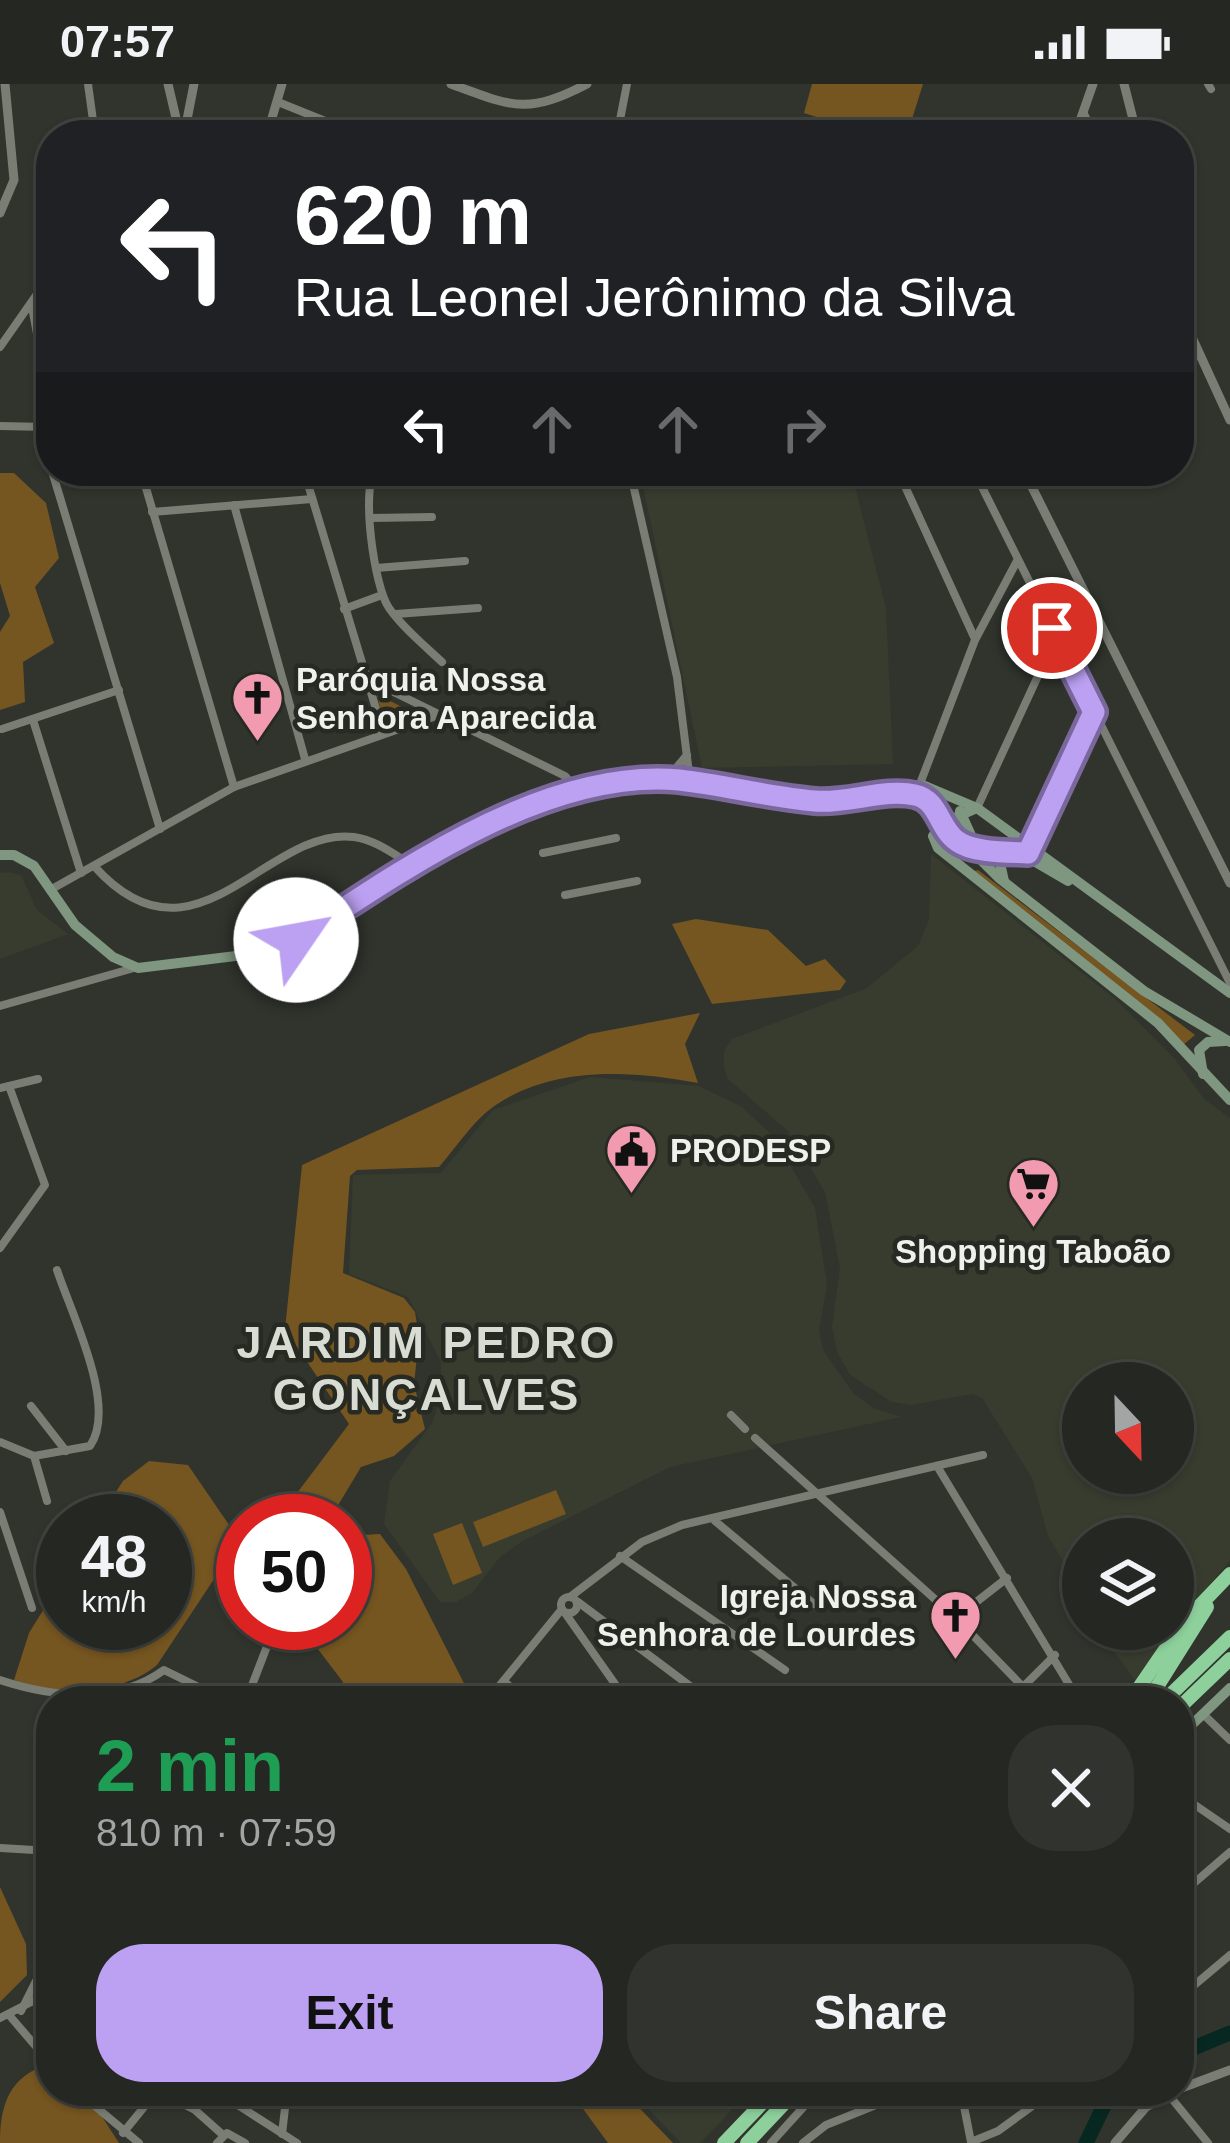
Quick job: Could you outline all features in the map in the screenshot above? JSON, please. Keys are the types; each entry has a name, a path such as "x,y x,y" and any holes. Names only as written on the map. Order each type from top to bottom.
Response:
{"highway":[{"path":"1140,1686 1184,1622 1226,1578"},
{"path":"1158,1686 1226,1578"},
{"path":"1179,1686 1230,1637"},
{"path":"1194,1694 1230,1659"},
{"path":"724,2143 760,2106"},
{"path":"747,2143 792,2106"}],"main road":[{"path":"0,855 26,860 76,925 113,957 134,968 269,952 495,819 557,796 665,781 817,802 945,793 977,808 1034,848 1230,993"},
{"path":"917,793 956,841 976,849 1020,853 1084,888"},
{"path":"945,793 962,814 976,849 1006,884 1144,991 1229,1042"},
{"path":"977,808 943,823 933,840 943,854 1158,1023 1230,1100"},
{"path":"1006,884 1000,863 1034,848"},
{"path":"1203,1076 1203,1045 1229,1042"},
{"path":"1194,1723 1230,1688"}],"street":[{"path":"0,212 14,180 15,160 5,84"},
{"path":"88,84 93,120"},
{"path":"168,84 177,120"},
{"path":"185,120 194,84"},
{"path":"272,120 282,84"},
{"path":"451,84 522,108 554,101 587,84"},
{"path":"619,120 627,84"},
{"path":"1082,120 1093,84"},
{"path":"1124,84 1133,120"},
{"path":"171,102 180,107 189,103"},
{"path":"278,102 322,120"},
{"path":"1084,115 1086,120"},
{"path":"0,347 36,300"},
{"path":"32,307 36,328"},
{"path":"1194,342 1230,420"},
{"path":"0,427 36,428"},
{"path":"56,486 160,829"},
{"path":"145,486 234,787"},
{"path":"309,486 382,732"},
{"path":"369,486 382,596 442,662"},
{"path":"633,486 676,677 690,782"},
{"path":"905,486 975,640"},
{"path":"981,486 1230,983"},
{"path":"1032,486 1230,883"},
{"path":"152,512 313,500"},
{"path":"234,505 305,759"},
{"path":"370,518 432,517"},
{"path":"917,793 975,640 1017,560"},
{"path":"376,568 465,561"},
{"path":"344,609 382,596"},
{"path":"394,614 478,608"},
{"path":"977,808 1057,638"},
{"path":"368,680 568,777 605,788"},
{"path":"2,729 119,690"},
{"path":"1034,848 1094,712"},
{"path":"50,890 234,787 439,715"},
{"path":"33,720 81,873"},
{"path":"665,781 688,754"},
{"path":"568,777 579,792"},
{"path":"557,796 568,777"},
{"path":"94,866 132,901 153,908 211,897 293,855 350,836 413,866"},
{"path":"543,854 616,838"},
{"path":"565,896 637,881"},
{"path":"102,980 113,957"},
{"path":"0,1006 134,968"},
{"path":"0,1248 45,1185 5,1087 38,1079"},
{"path":"0,1442 34,1456 90,1446 98,1435 98,1396 57,1270"},
{"path":"31,1406 66,1451"},
{"path":"731,1415 745,1429"},
{"path":"755,1438 956,1618 1022,1686"},
{"path":"500,1686 574,1599 620,1556 663,1532 983,1455"},
{"path":"34,1456 45,1494"},
{"path":"937,1466 1071,1686"},
{"path":"0,1512 32,1608"},
{"path":"714,1520 814,1604"},
{"path":"620,1556 785,1670"},
{"path":"956,1618 1007,1577"},
{"path":"574,1599 690,1686"},
{"path":"564,1611 616,1686"},
{"path":"252,1686 265,1650"},
{"path":"1024,1686 1055,1655"},
{"path":"129,1686 164,1670 196,1686"},
{"path":"0,1680 36,1691"},
{"path":"504,1681 509,1686"},
{"path":"1203,1714 1230,1740"},
{"path":"1194,1805 1226,1828 1229,1853 1194,1883"},
{"path":"0,1848 36,1851"},
{"path":"1194,1985 1230,1955"},
{"path":"36,2001 4,2016 36,2049"},
{"path":"1194,2084 1230,2070"},
{"path":"93,2106 139,2143"},
{"path":"123,2133 145,2106"},
{"path":"187,2106 220,2139 245,2143"},
{"path":"239,2106 296,2143"},
{"path":"282,2134 285,2106"},
{"path":"771,2143 798,2106"},
{"path":"803,2143 826,2125 874,2106"},
{"path":"964,2106 971,2142 998,2131 1032,2106"},
{"path":"1115,2143 1148,2106"},
{"path":"1184,2106 1208,2143"}],"shaded area":[{"path":"812,84 923,84 912,120 826,120 804,113"},
{"path":"0,473 14,473 46,503 59,558 35,587 54,643 23,662 25,702 0,710 0,632 10,616 0,583"},
{"path":"643,486 855,486 886,608 893,764 702,768"},
{"path":"377,694 419,716 385,728"},
{"name":"Shopping Taboão","path":"931,854 1114,998 1175,1059 1204,1099 1230,1118 1230,1561 1194,1602 1194,1518 1062,1518 1062,1560 1048,1536 1032,1478 982,1398 972,1394 912,1405 892,1402 850,1375 837,1352 832,1327 840,1268 825,1192 788,1131 727,1078 724,1051 732,1039 867,988 918,946 929,920"},
{"path":"974,871 1195,1035 1183,1045"},
{"path":"0,873 21,875 37,910 68,934 0,959"},
{"path":"696,919 768,930 806,966 825,959 846,981 840,990 712,1004 672,924"},
{"path":"700,1013 685,1044 698,1083 618,1074 563,1078 512,1095 489,1110 439,1167 357,1170 350,1176 343,1273 404,1298 415,1312 419,1338 414,1384 425,1429 394,1456 361,1467 345,1494 296,1494 349,1424 285,1329 302,1165 589,1034"},
{"path":"590,1077 699,1086 742,1107 774,1137 815,1208 827,1285 819,1330 823,1350 853,1393 873,1408 901,1417 670,1467 521,1542 500,1557 472,1593 456,1602 440,1602 384,1524 390,1481 432,1423 441,1399 441,1362 408,1297 349,1274 353,1175 441,1173 493,1110"},
{"path":"149,1461 188,1465 216,1506 216,1576 192,1612 192,1494 115,1494"},
{"path":"556,1490 566,1514 483,1547 473,1522"},
{"path":"462,1523 482,1573 453,1585 433,1534"},
{"path":"372,1534 380,1534 406,1569 465,1686 342,1686 319,1650 372,1650"},
{"path":"36,1622 36,1650 167,1650 157,1665 125,1683 37,1686 14,1680"},
{"path":"1113,1650 1158,1650 1137,1683"},
{"path":"0,1887 26,1944 27,1975 0,2002"},
{"path":"36,2070 36,2106 92,2106 119,2143 0,2143 8,2098"},
{"path":"581,2106 637,2106 673,2143 608,2143"},
{"path":"645,2106 736,2106 700,2143 681,2143"}],"waterway":[{"path":"1194,2048 1230,2033"},
{"path":"1086,2143 1104,2106"}],"place":[{"name":"Paróquia Nossa Senhora Aparecida","path":"257,744"},
{"name":"PRODESP","path":"631,1196"},
{"name":"Shopping Taboão","path":"1033,1230"},
{"name":"Igreja Nossa Senhora de Lourdes","path":"955,1661"}],"district":[{"name":"JARDIM PEDRO GONÇALVES","path":"427,1368"}],"route":[{"path":"296,940 495,819 557,796 652,781 677,780 817,802 912,794 928,801 950,836 963,845 1028,853 1094,712 1052,628"}]}
